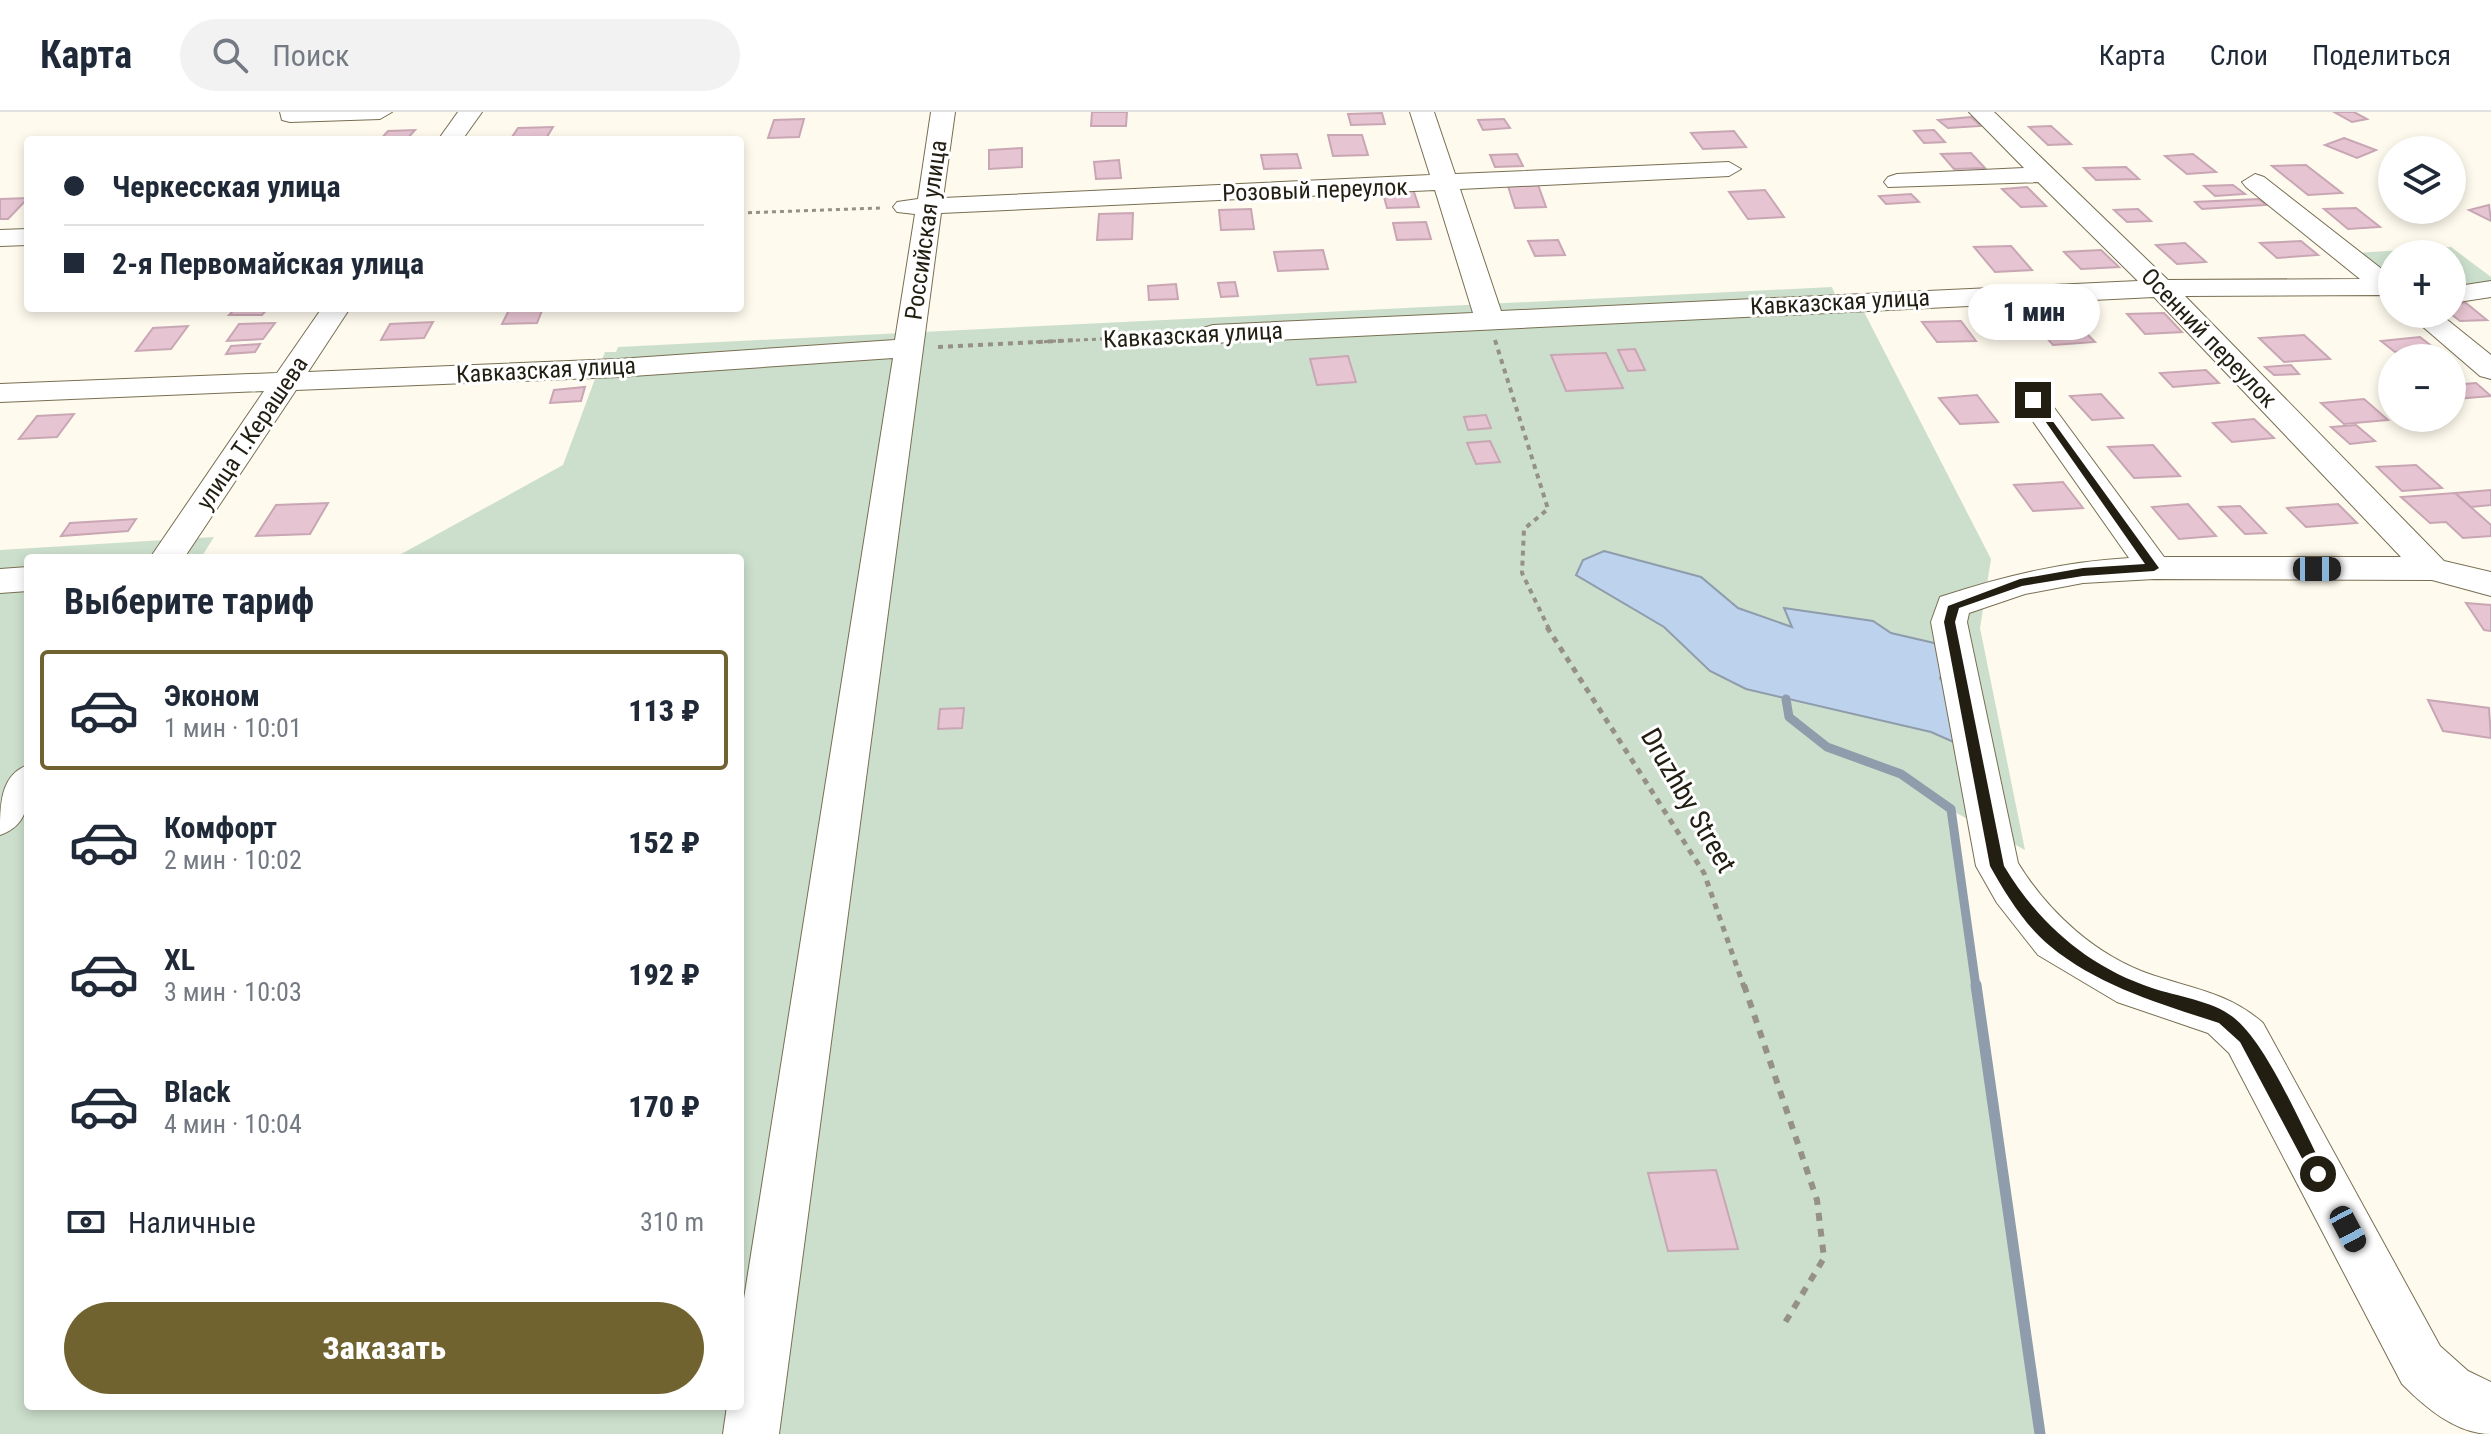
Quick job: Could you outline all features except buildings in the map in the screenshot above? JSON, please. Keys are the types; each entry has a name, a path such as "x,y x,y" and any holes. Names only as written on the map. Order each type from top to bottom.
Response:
{"street":[{"path":"290,115 380,112"},
{"path":"453,136 470,112"},
{"name":"Российская улица","path":"751,1434 943,112"},
{"path":"1422,112 1490,320"},
{"name":"Осенний переулок","path":"1981,112 2161,288 2432,569"},
{"name":"Розовый переулок","path":"901,208 1729,169"},
{"path":"1897,182 2043,174"},
{"path":"2255,182 2378,280"},
{"path":"0,238 24,237"},
{"name":"Кавказcкая улица","path":"1213,334 2161,288 2378,289"},
{"path":"2466,293 2491,289"},
{"name":"улица Т.Керашева","path":"170,554 333,312"},
{"path":"2439,328 2491,370"},
{"name":"Кавказcкая улица","path":"0,393 618,368 909,348"},
{"path":"2033,400 2154,568"},
{"path":"2491,584 2432,569 2154,568 2083,572 2020,583 1953,606 1949,622 1997,866 2012,891 2054,942 2133,988 2224,1018 2246,1038 2421,1365 2448,1391 2491,1411"},
{"path":"0,581 24,579"}],"path":[{"path":"744,213 901,208"},
{"name":"Druzhby Street","path":"1490,320 1548,509 1524,529 1522,573 1541,617 1704,873 1817,1200 1824,1258 1783,1326"},
{"name":"Кавказcкая улица","path":"909,348 1213,334"}],"green space":[{"path":"2378,252 2378,271 2355,253"},
{"path":"2466,258 2491,277 2491,283 2466,285"},
{"path":"1832,287 1840,307 1862,308 1991,559 1980,628 2025,850 1951,810 2040,1434 0,1434 0,550 214,537 203,554 24,554 24,1410 744,1410 744,554 401,554 563,465 605,352 616,352 618,347"}],"water":[{"path":"1604,551 1701,577 1738,608 1792,627 1784,608 1873,621 1891,633 1934,643 1949,662 1940,678 1957,703 1965,747 1931,732 1746,689 1710,671 1664,627 1576,575 1583,560"}],"waterway":[{"path":"1786,699 1789,717 1827,747 1901,774 1951,809 1976,987"},
{"path":"1976,985 2040,1434"}],"route":[{"path":"2033,400 2073,461 2154,568 2083,572 2020,583 1953,606 1949,622 1997,866 2012,891 2054,942 2133,988 2224,1018 2236,1028 2246,1038 2318,1174"}]}
